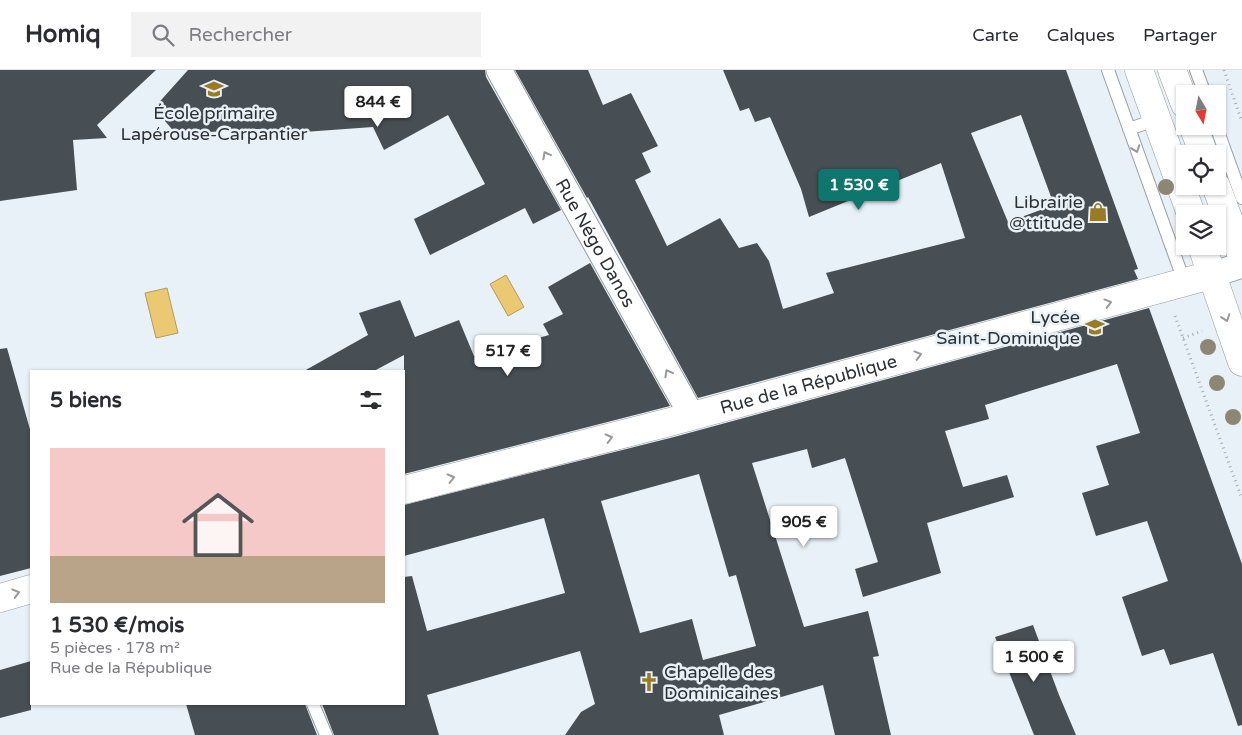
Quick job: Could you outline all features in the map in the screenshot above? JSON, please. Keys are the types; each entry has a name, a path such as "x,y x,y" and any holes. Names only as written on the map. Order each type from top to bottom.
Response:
{"main road":[{"path":"1140,70 1188,205"},
{"path":"1172,70 1178,85"},
{"path":"1219,195 1242,256"},
{"path":"1205,255 1242,362"},
{"name":"Rue de la République","path":"405,490 692,416 1211,274"},
{"path":"0,598 30,589"}],"street":[{"name":"Rue Négo Danos","path":"498,70 692,416"},
{"path":"1211,274 1242,265"}],"lane":[{"path":"1108,70 1129,129 1174,284"},
{"path":"1196,70 1202,85"},
{"path":"1129,129 1158,120"},
{"path":"1219,135 1242,198"},
{"path":"314,705 326,735"}],"path":[{"path":"1224,70 1242,122"},
{"path":"1174,284 1242,498"}],"shaded area":[{"path":"506,275 524,307 508,316 490,284"},
{"path":"167,288 178,333 156,338 145,293"}],"building":[{"path":"0,70 156,70 97,125 107,138 73,140 77,190 0,201"},
{"path":"188,70 485,70 486,77 561,210 533,224 525,208 430,255 414,219 485,184 448,115 384,150 373,127 262,135 259,129 176,134 154,108"},
{"path":"515,70 588,70 603,105 631,93 658,146 642,153 651,172 635,180 667,246 720,218 739,248 757,243 769,261 783,309 834,293 826,273 965,238 941,163 809,217 801,189 770,117 755,122 749,108 740,111 723,70 1066,70 1138,269 1134,270 1138,279 698,398","holes":["1021,115 1054,205 1008,222 971,133"]},
{"path":"590,263 670,406 405,474 404,355 376,370 306,370 368,335 359,313 400,300 415,337 459,320 474,356 549,335 543,324 563,314 548,287"},
{"path":"1149,308 1242,564 1242,725 1238,726 1213,653 1170,665 1164,649 1142,656 1122,597 1168,581 1147,521 1096,536 1082,493 1109,485 1096,446 1140,433 1117,364 985,405 989,419 945,431 963,487 1007,475 1014,497 927,523 941,573 863,597 855,569 878,562 845,458 812,468 807,449 752,463 804,627 868,611 879,656 873,657 891,735 835,735 823,685 719,715 724,735 565,735 581,712 595,704 580,651 427,695 439,735 334,735 322,705 405,705 405,577 412,576 427,631 565,593 544,518 405,556 405,505 674,437","holes":["699,474 729,577 736,575 756,646 703,660 692,619 640,633 601,501"]},
{"path":"7,348 30,429 30,568 0,576 0,349"},
{"path":"1033,625 1076,735 1034,735 995,637"},
{"path":"30,661 31,710 0,718 0,670"},
{"path":"186,705 305,705 317,735 195,735"}],"place":[{"name":"École primaire Lapérouse-Carpantier","path":"214,89"},
{"name":"Librairie @ttitude","path":"1098,212"},
{"name":"Lycée Saint-Dominique","path":"1095,327"},
{"name":"Chapelle des Dominicaines","path":"649,682"}]}
